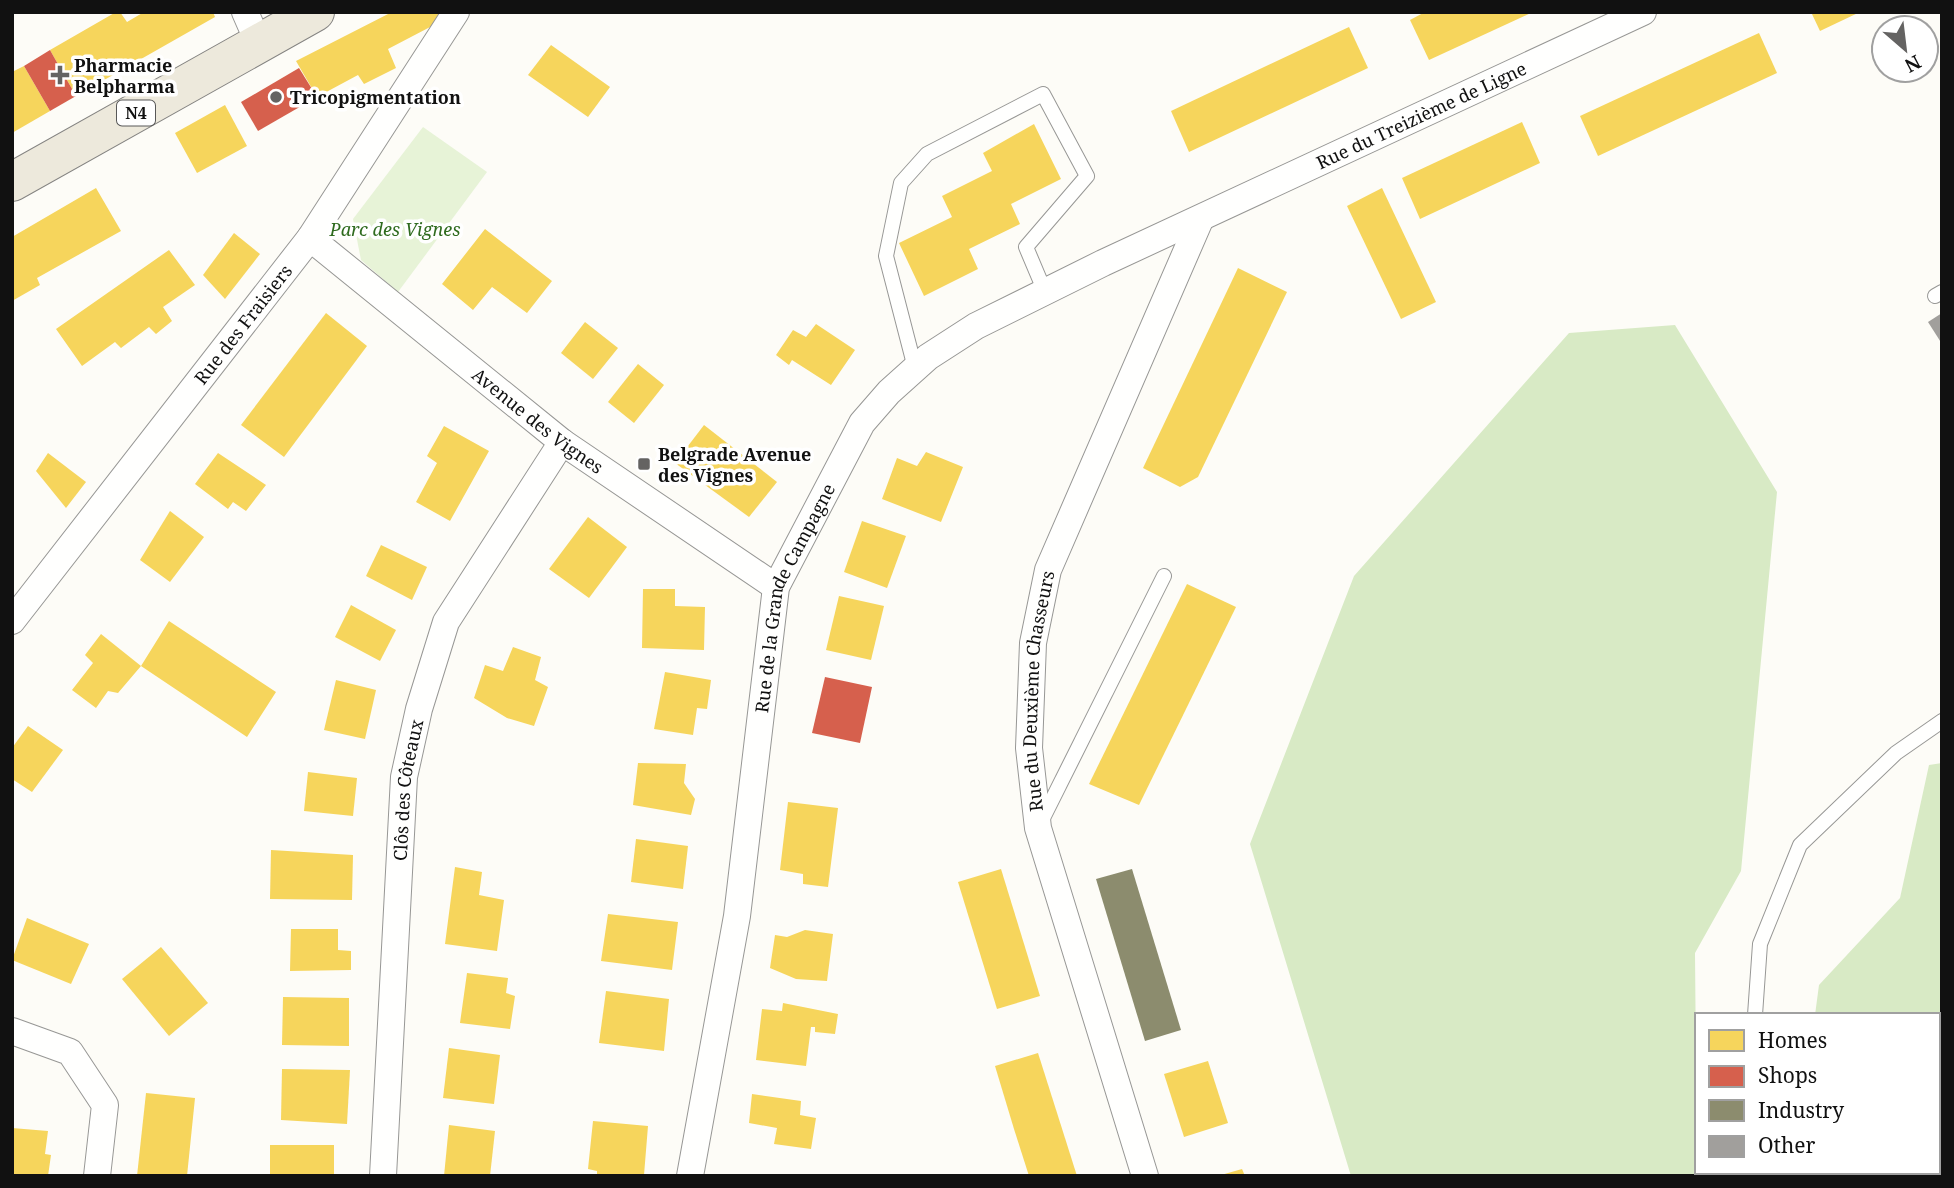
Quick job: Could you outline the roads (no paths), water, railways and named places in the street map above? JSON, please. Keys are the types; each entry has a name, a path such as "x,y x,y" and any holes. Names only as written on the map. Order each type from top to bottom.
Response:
{"main road":[{"name":"N4","path":"12,182 252,28 315,12"}],"street":[{"name":"Rue des Fraisiers","path":"12,621 310,238 456,12"},
{"name":"Rue du Treizième de Ligne","path":"1200,220 1643,12"},
{"name":"Rue de la Grande Campagne","path":"690,1176 737,916 776,587 862,423 915,368 976,326 1200,220"},
{"name":"Rue du Deuxième Chasseurs","path":"1145,1176 1038,828 1029,748 1033,643 1048,570 1200,220"},
{"name":"Avenue des Vignes","path":"310,238 562,442 776,587"},
{"name":"Clôs des Côteaux","path":"383,1176 404,777 419,709 446,622 562,442"},
{"path":"12,1031 70,1052 105,1105 97,1176"}],"lane":[{"path":"915,368 887,256 901,183 927,154 1043,94 1087,177 1026,247 1045,292"},
{"path":"1038,828 1164,576"},
{"path":"1755,1013 1760,944 1800,845 1896,753 1942,721"}],"place":[{"name":"Pharmacie Belpharma","path":"60,75"},
{"name":"Tricopigmentation","path":"276,97"},
{"name":"Belgrade Avenue des Vignes","path":"644,464"}],"park label":[{"name":"Parc des Vignes","path":"395,229"}]}
